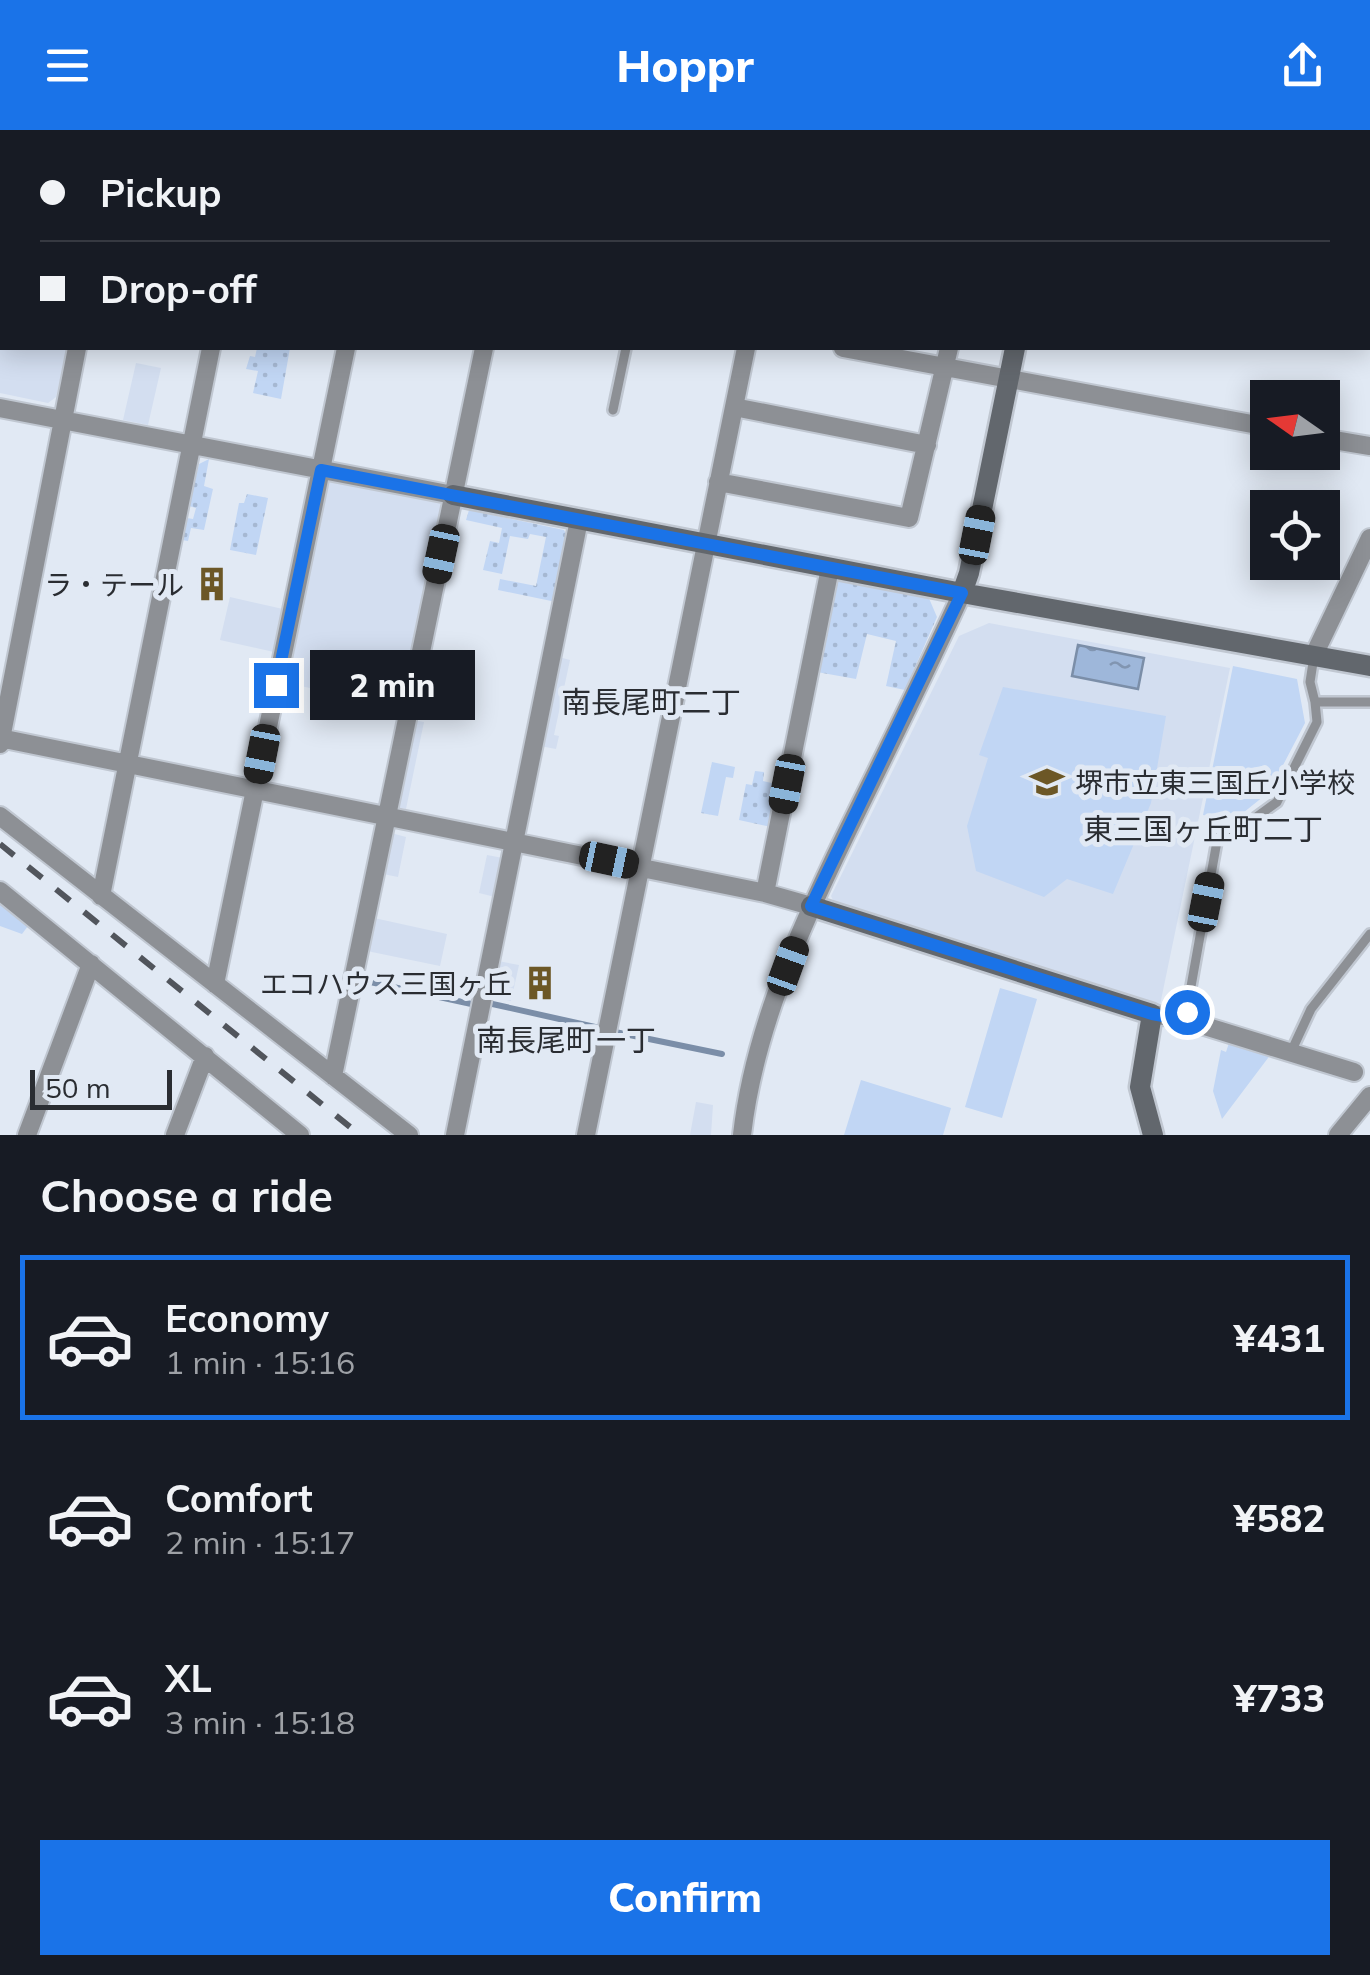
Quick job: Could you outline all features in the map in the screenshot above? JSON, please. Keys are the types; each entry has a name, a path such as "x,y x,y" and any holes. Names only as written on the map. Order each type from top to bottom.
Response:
{"street":[{"path":"78,350 0,740 766,892 1152,1014 1185,1020 1354,1072"},
{"path":"101,896 211,350"},
{"path":"215,984 346,350"},
{"path":"333,1076 484,350"},
{"path":"586,1135 746,350"},
{"path":"864,350 1008,381 1250,424"},
{"path":"718,482 909,518 949,350"},
{"path":"742,1135 746,1095 761,1038 811,906 969,573 1015,350"},
{"path":"734,407 927,444"},
{"path":"0,408 962,593 1370,666"},
{"path":"1340,441 1370,446"},
{"path":"455,1135 579,520"},
{"path":"1314,655 1370,538"},
{"path":"766,892 830,568"},
{"path":"0,816 408,1135"},
{"path":"0,891 300,1135"},
{"path":"27,1135 91,964"},
{"path":"1152,1014 1140,1087 1153,1135"},
{"path":"175,1135 205,1056"},
{"path":"1338,1135 1370,1096"}],"lane":[{"path":"612,410 626,350"},
{"path":"1185,1020 1220,830 1236,832 1277,802 1317,722 1310,682 1314,655"},
{"path":"1315,702 1370,702"},
{"path":"1291,1053 1310,1009 1370,934"}],"shaded area":[{"path":"0,350 67,350 56,397 48,403 0,393"},
{"path":"136,363 161,368 148,425 123,420"},
{"path":"331,480 439,502 442,507 401,707 286,683 327,483"},
{"path":"230,597 283,609 274,652 220,640"},
{"name":"堺市立東三国丘小学校","path":"989,623 1230,668 1160,1005 834,902 831,896 959,636"},
{"path":"559,657 570,660 554,735 559,736 556,749 540,746"},
{"path":"414,720 424,722 406,809 396,807"},
{"path":"391,833 406,837 398,877 383,874"},
{"path":"487,855 503,858 495,897 479,893"},
{"path":"374,918 447,934 440,966 367,951"},
{"path":"498,961 519,965 511,1001 491,997"},
{"path":"696,1102 713,1105 711,1135 690,1135"}],"green space":[{"path":"257,350 290,350 281,399 253,393 258,371 246,369 250,356 255,357"},
{"path":"209,459 204,486 213,489 204,530 191,528 188,541 182,540 187,518 193,519 196,508 189,506 199,464"},
{"path":"247,494 268,498 256,555 230,550 239,503 244,503"},
{"path":"469,510 564,530 568,538 556,602 498,590 500,579 536,586 546,537 510,536 502,574 483,570 490,541 499,543 502,528 466,520"},
{"path":"839,580 928,596 937,617 905,690 886,686 896,641 867,634 856,679 817,672 834,584"},
{"path":"1233,666 1297,679 1305,723 1269,792 1233,821 1203,815"},
{"path":"1003,687 1166,716 1151,803 1113,894 1067,879 1044,897 976,871 967,826 988,758 979,755"},
{"path":"712,762 735,767 733,778 726,777 718,816 701,813"},
{"path":"755,771 764,772 763,781 780,785 771,827 739,820 746,784 752,785"},
{"path":"0,903 28,926 22,934 0,926"},
{"path":"1000,988 1037,999 1002,1118 965,1107"},
{"path":"1229,1043 1271,1054 1222,1119 1213,1091 1221,1050 1226,1052"},
{"path":"861,1080 951,1108 943,1135 844,1135"}],"water":[{"path":"1078,645 1144,658 1138,689 1072,676"}],"waterway":[{"path":"361,980 476,1005"},
{"path":"488,1003 604,1029"},
{"path":"615,1032 722,1054"}],"railway":[{"path":"0,844 360,1135"}],"place":[{"name":"ラ・テール","path":"212,584"},
{"name":"堺市立東三国丘小学校","path":"1047,782"},
{"name":"エコハウス三国ヶ丘","path":"540,983"}],"district":[{"name":"南長尾町二丁","path":"651,702"},
{"name":"東三国ヶ丘町二丁","path":"1203,829"},
{"name":"南長尾町一丁","path":"566,1040"}],"route":[{"path":"276,685 321,470 962,593 811,906 1152,1014 1185,1020 1187,1012"}]}
